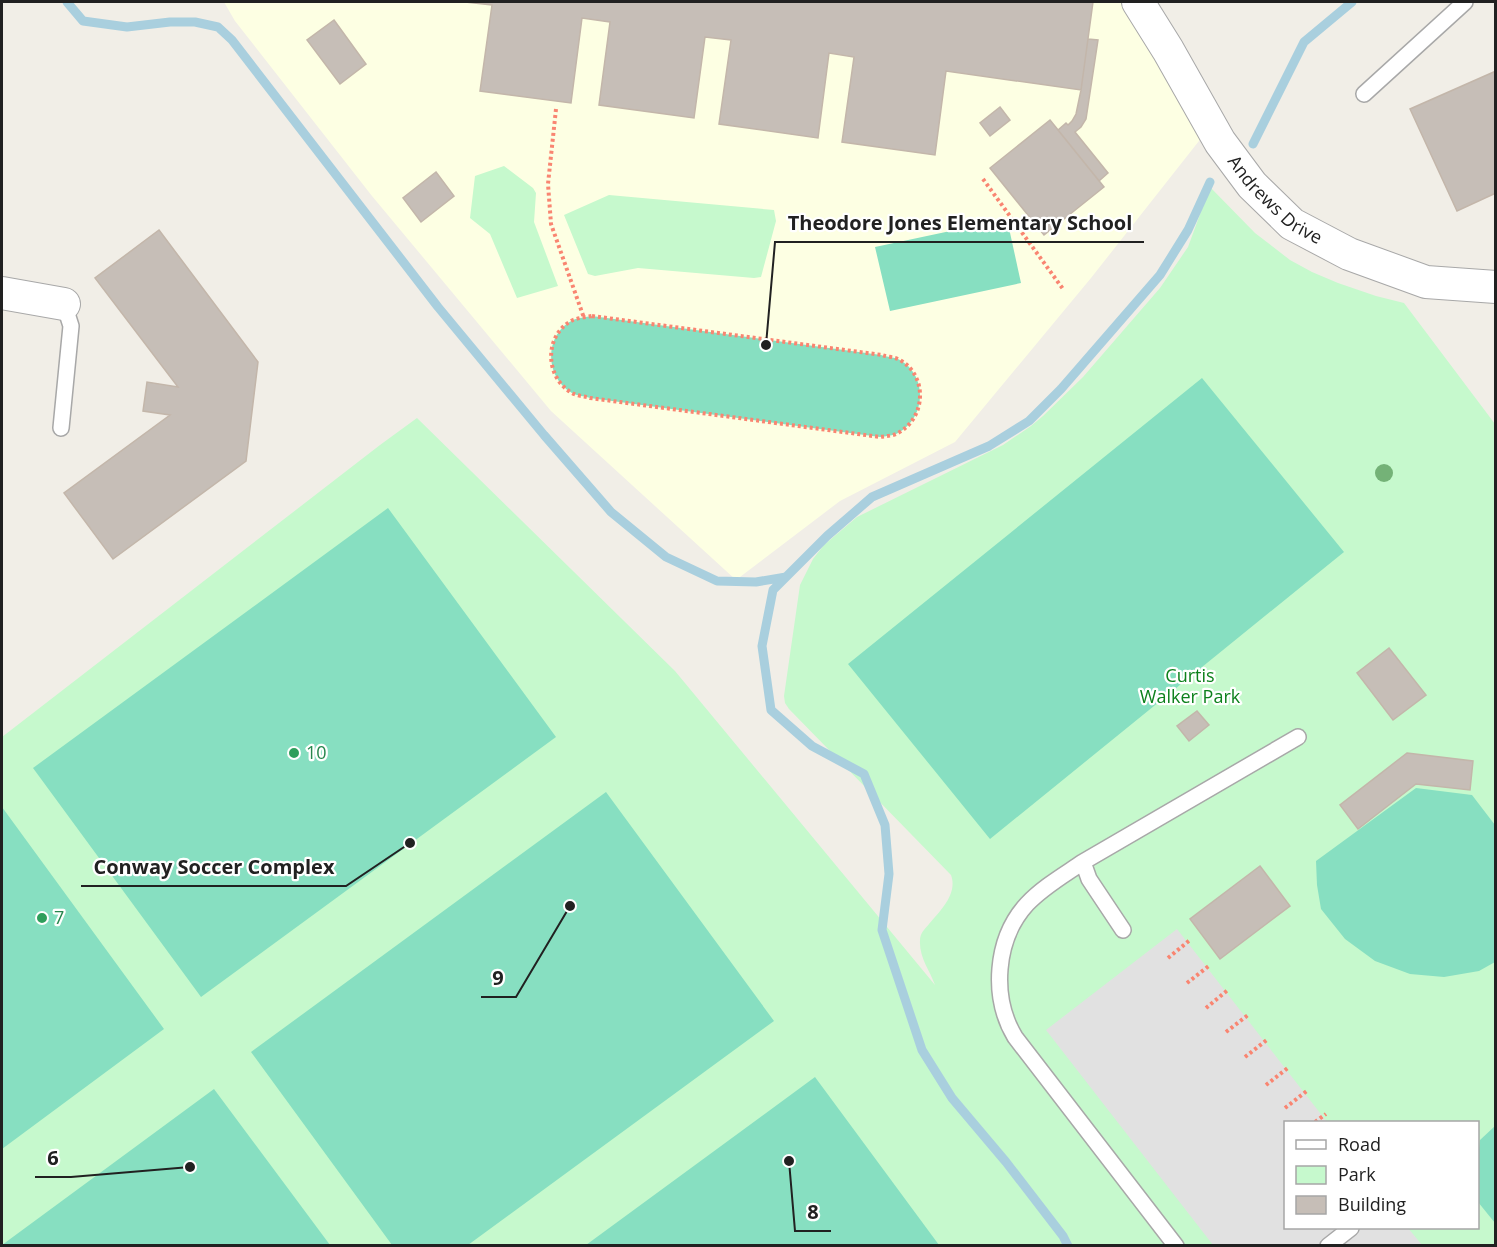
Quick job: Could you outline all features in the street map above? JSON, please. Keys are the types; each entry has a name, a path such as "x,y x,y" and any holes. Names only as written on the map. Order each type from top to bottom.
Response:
{"street":[{"name":"Andrews Drive","path":"1138,2 1220,142 1252,185 1292,224 1349,254 1426,282 1496,287"},
{"path":"2,293 64,304"}],"lane":[{"path":"1364,94 1465,2"},
{"path":"61,428 71,326 64,304"},
{"path":"1176,1245 1010,1028 1003,1007 1000,960 1008,932 1026,905 1037,894 1083,862 1298,736"},
{"path":"1083,862 1089,879 1122,930"},
{"path":"1328,1245 1348,1229"}],"path":[{"path":"556,110 548,184 550,224 584,318"},
{"path":"983,179 1063,289"},
{"path":"592,316 899,360 913,372 921,390 920,407 911,423 897,434 880,437 602,399 573,393 559,382 551,366 551,348 559,331 574,320 584,318 592,316"},
{"path":"1168,958 1190,940"},
{"path":"1187,983 1210,965"},
{"path":"1206,1008 1229,989"},
{"path":"1226,1032 1248,1014"},
{"path":"1245,1057 1268,1039"},
{"path":"1266,1085 1289,1067"},
{"path":"1285,1108 1308,1090"},
{"path":"1316,1121 1326,1114"}],"shaded area":[{"path":"224,2 1155,2 1221,113 1091,278 955,442 840,501 736,580 551,411 372,196 235,21"},
{"path":"1177,929 1326,1121 1284,1121 1284,1229 1409,1229 1422,1245 1213,1245 1046,1030"}],"green space":[{"path":"504,166 533,188 536,193 534,222 558,286 517,298 490,234 470,218 475,176"},
{"name":"Curtis Walker Park","path":"1210,187 1255,233 1290,260 1338,283 1404,303 1495,424 1495,1245 2,1246 2,737 417,418 675,671 935,985 923,958 920,938 950,895 953,882 951,875 785,703 784,696 800,585 813,559 824,545 857,517 1003,445 1031,426 1083,377 1160,288 1188,247"},
{"path":"609,195 774,210 776,221 761,277 638,268 595,276 588,274 564,215"},
{"path":"1007,219 1021,283 890,311 875,247"},
{"path":"592,316 896,358 909,367 915,376 919,386 918,408 914,418 907,426 896,434 880,437 576,395 563,386 556,377 552,367 553,345 563,326 573,320"},
{"path":"1202,378 1344,552 990,839 848,664"},
{"name":"10","path":"388,508 556,737 201,997 33,768"},
{"path":"1416,788 1472,795 1495,825 1495,962 1479,971 1444,977 1410,974 1375,961 1345,939 1321,909 1316,861"},
{"path":"606,792 774,1021 468,1245 392,1245 251,1052"},
{"name":"7","path":"2,807 164,1029 2,1149"},
{"path":"815,1077 939,1245 586,1245"},
{"path":"214,1089 330,1245 2,1245"},
{"path":"1495,1126 1495,1223 1479,1203 1480,1140"}],"building":[{"path":"465,2 1093,2 1081,90 946,71 935,155 842,142 854,57 829,53 818,138 719,124 731,40 705,37 694,118 599,105 610,22 582,18 571,103 480,91 492,5"},
{"path":"334,20 366,64 340,84 307,40"},
{"path":"1088,39 1098,40 1086,119 1075,132 1108,173 1099,181 1058,130 1066,123 1068,125 1076,114"},
{"path":"1496,71 1496,193 1457,211 1410,109"},
{"path":"1000,107 1010,120 990,136 980,123"},
{"path":"1050,120 1104,187 1044,235 990,168"},
{"path":"436,172 454,196 421,222 403,198"},
{"path":"159,230 258,362 246,461 113,559 64,493 170,415 143,411 147,382 178,387 95,278"},
{"path":"1389,648 1426,695 1393,720 1357,673"},
{"path":"1197,711 1209,725 1189,741 1177,726"},
{"path":"1407,753 1473,761 1470,790 1416,784 1358,829 1340,805"},
{"path":"1260,866 1290,906 1220,959 1190,919"}],"waterway":[{"path":"67,2 83,21 127,27 170,22 195,22 218,27 232,40 438,307 611,512 666,557 717,581 756,582 786,577 827,536 872,497 989,446 1029,421 1061,389 1160,275 1188,230 1210,182"},
{"path":"1253,144 1304,42 1352,2"},
{"path":"786,577 773,590 762,646 771,710 812,746 864,774 885,825 889,874 882,930 922,1050 952,1098 1006,1162 1063,1236 1068,1246"}],"place":[{"name":"Theodore Jones Elementary School","path":"766,345"},
{"name":"10","path":"294,753"},
{"name":"Conway Soccer Complex","path":"410,843"},
{"name":"9","path":"570,906"},
{"name":"7","path":"42,918"},
{"name":"8","path":"789,1161"},
{"name":"6","path":"190,1167"}]}
